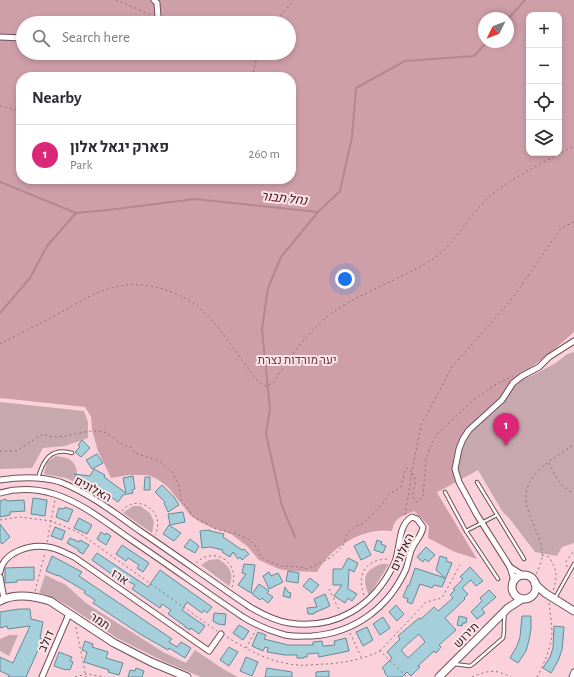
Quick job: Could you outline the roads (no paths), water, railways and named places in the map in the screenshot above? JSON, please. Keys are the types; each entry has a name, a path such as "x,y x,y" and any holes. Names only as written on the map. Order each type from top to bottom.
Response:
{"street":[{"path":"154,0 157,3 158,16"},
{"path":"0,37 16,38"},
{"path":"534,582 536,590 526,599 518,597 513,591 513,577 510,566 482,523 459,482 456,475 456,460 463,439 469,430 502,400 514,383 522,376 539,367 549,357 574,341"},
{"name":"האלונים","path":"0,480 27,477 38,478 60,482 77,490 93,498 263,615 289,623 302,624 329,621 354,611 368,601 382,584 396,560 403,524 412,517 417,519 423,527 422,533 414,545 406,569 393,592 372,615 347,628 332,633 318,636 286,635 258,626 243,618 99,517 72,501 56,494 27,489 0,493"},
{"name":"ארז","path":"0,572 4,560 9,556 24,549 46,546 74,557 209,651 221,634"},
{"path":"510,566 524,576"},
{"path":"0,577 2,600"},
{"path":"513,583 518,577 530,577 551,598"},
{"name":"תירוש","path":"506,610 513,591"},
{"path":"531,596 542,595 551,598 574,611"},
{"name":"תמר","path":"2,600 14,596 41,598 50,601 132,653 187,677"},
{"name":"תירוש","path":"439,677 506,610 522,599"},
{"name":"דולב","path":"42,677 71,615"},
{"path":"572,677 574,672"}],"lane":[{"path":"38,478 41,467 50,456 56,452 64,451 72,453"},
{"path":"477,482 524,558"},
{"path":"444,492 466,531 498,579"},
{"path":"466,531 497,515"},
{"path":"551,598 574,564"},
{"path":"452,664 470,666 502,638 504,634 503,624 506,610"}],"waterway":[{"name":"נחל תבור","path":"514,12 525,0"},
{"name":"נחל תבור","path":"0,182 76,213 195,199 318,212 340,191 352,137 356,88 405,61 474,56 481,48"},
{"path":"295,537 282,506 266,434 270,409 262,329 268,288 281,257 318,212"},
{"path":"0,313 30,278 47,246 76,213"}],"place":[{"name":"פארק יגאל אלון","path":"506,446"}],"park label":[{"name":"יער מורדות נצרת","path":"297,360"}]}
